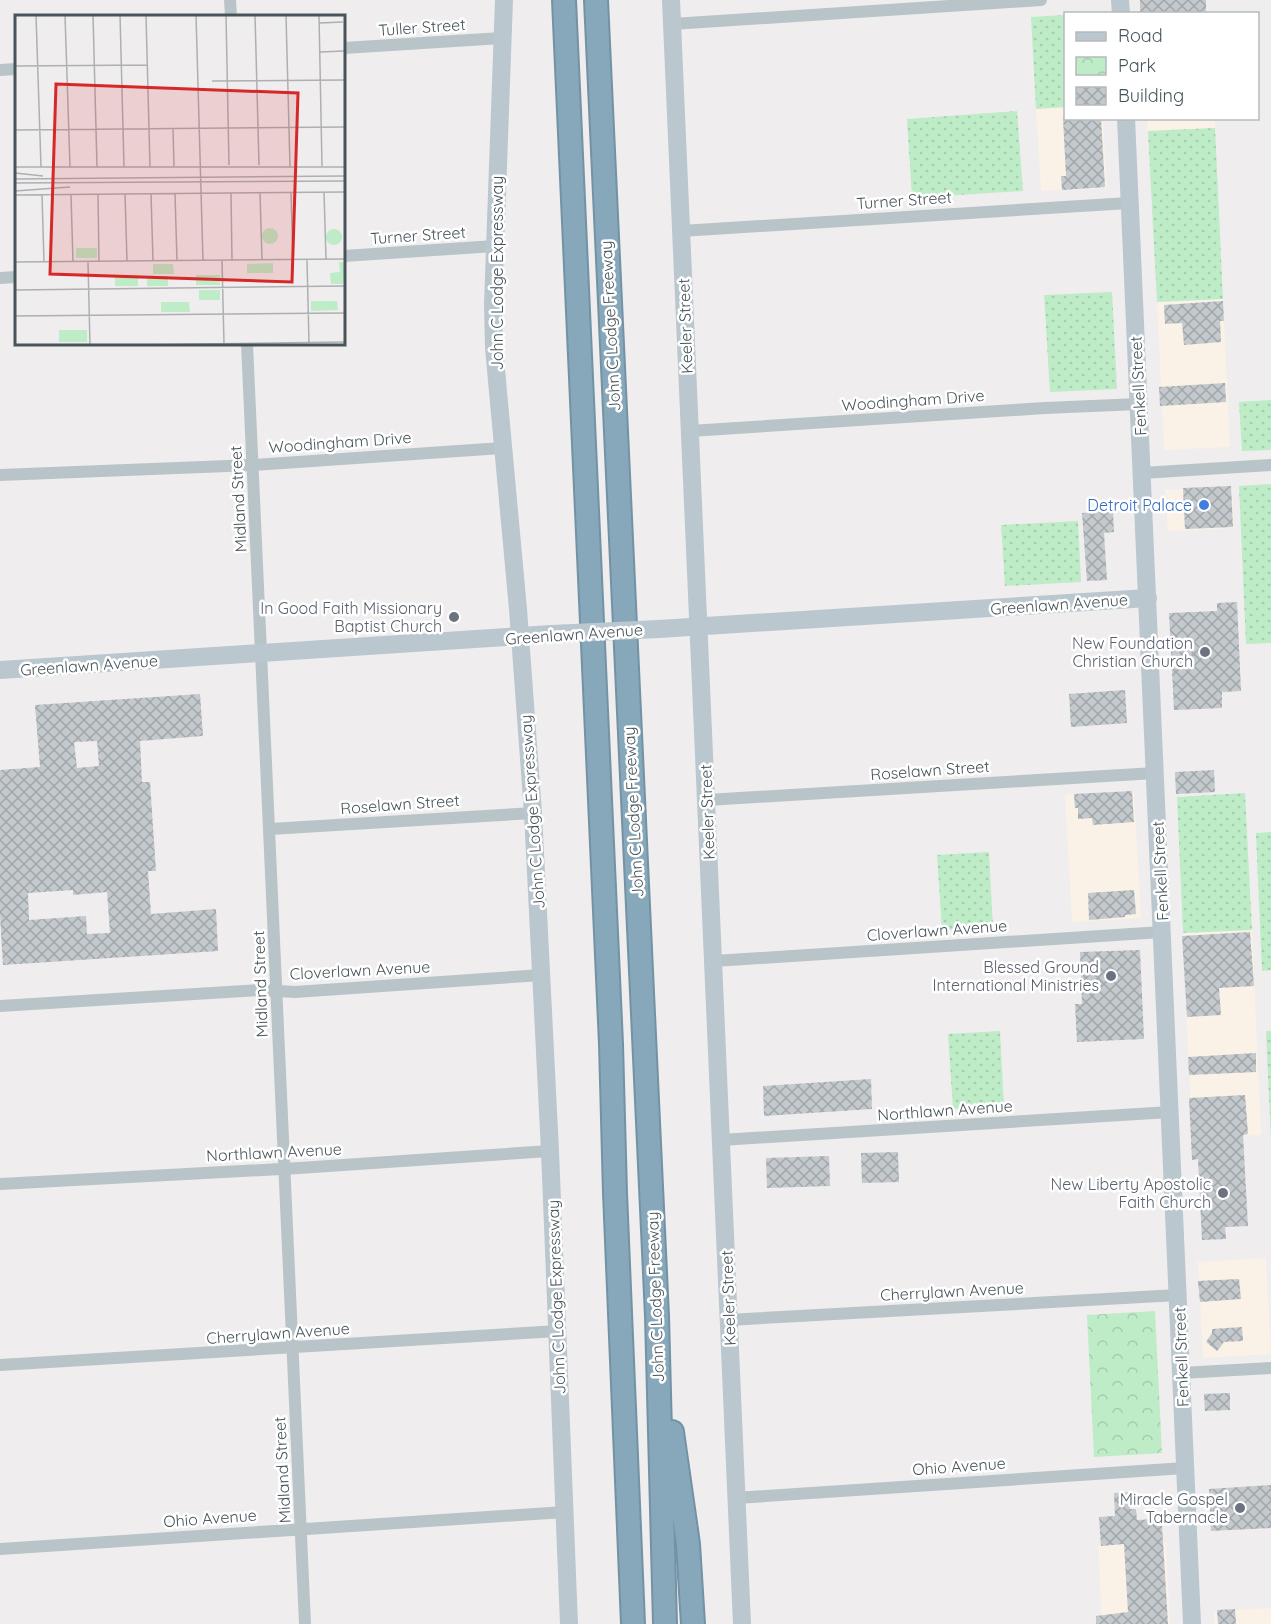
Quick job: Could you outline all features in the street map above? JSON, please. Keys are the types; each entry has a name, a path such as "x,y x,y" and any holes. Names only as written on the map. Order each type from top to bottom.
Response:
{"highway":[{"name":"John C Lodge Freeway","path":"564,0 611,1044 633,1624"},
{"name":"John C Lodge Freeway","path":"596,0 657,1316 665,1624"},
{"path":"657,1316 688,1544 693,1624"},
{"path":"621,1624 628,1531"}],"main road":[{"name":"John C Lodge Expressway","path":"504,0 495,246 494,348 533,813 558,1331 568,1624"},
{"name":"Keeler Street","path":"671,0 742,1624"},
{"name":"Fenkell Street","path":"1126,120 1192,1624"},
{"name":"Greenlawn Avenue","path":"0,670 1148,598"}],"street":[{"path":"230,0 231,15"},
{"path":"672,24 1041,0"},
{"name":"Tuller Street","path":"345,48 502,38"},
{"path":"0,70 15,69"},
{"name":"Turner Street","path":"681,231 1130,203"},
{"name":"Turner Street","path":"345,256 495,246"},
{"path":"0,278 15,277"},
{"name":"Midland Street","path":"247,345 305,1624"},
{"name":"Woodingham Drive","path":"690,431 1139,404"},
{"name":"Woodingham Drive","path":"0,475 253,465 502,448"},
{"path":"1142,473 1271,465"},
{"name":"Roselawn Street","path":"707,800 1155,773"},
{"name":"Roselawn Street","path":"270,829 533,813"},
{"name":"Cloverlawn Avenue","path":"714,961 1162,932"},
{"name":"Cloverlawn Avenue","path":"0,1006 261,990 295,992 542,975"},
{"name":"Northlawn Avenue","path":"722,1140 1170,1112"},
{"name":"Northlawn Avenue","path":"0,1184 285,1169 550,1151"},
{"name":"Cherrylawn Avenue","path":"728,1320 1178,1295"},
{"name":"Cherrylawn Avenue","path":"0,1365 558,1331"},
{"path":"1181,1373 1271,1368"},
{"name":"Ohio Avenue","path":"736,1498 1185,1468"},
{"name":"Ohio Avenue","path":"0,1549 565,1512"}],"shaded area":[{"path":"1064,107 1064,120 1103,120 1107,187 1041,191 1036,109"},
{"path":"1147,120 1214,120 1215,128 1148,131"},
{"path":"1223,299 1230,447 1164,450 1157,302"},
{"path":"1232,487 1234,528 1168,531 1165,490"},
{"path":"1134,791 1141,918 1072,922 1065,795"},
{"path":"1252,930 1261,1135 1192,1137 1183,933"},
{"path":"1266,1258 1271,1354 1203,1358 1198,1262"},
{"path":"1166,1542 1170,1624 1102,1624 1098,1545"},
{"path":"1271,1608 1271,1624 1214,1624 1214,1611"}],"green space":[{"path":"1064,15 1064,107 1036,109 1031,17"},
{"path":"1017,111 1023,191 912,198 907,119"},
{"path":"1215,128 1223,299 1157,302 1148,131"},
{"path":"1112,292 1117,389 1050,392 1044,295"},
{"path":"1271,400 1271,450 1242,451 1239,402"},
{"path":"1271,484 1271,643 1246,644 1239,486"},
{"path":"1078,521 1081,582 1005,586 1001,525"},
{"path":"1245,793 1252,930 1183,933 1177,797"},
{"path":"1271,832 1271,970 1262,971 1256,833"},
{"path":"989,852 993,927 942,930 937,855"},
{"path":"1000,1031 1004,1106 953,1109 948,1034"},
{"path":"1266,1031 1271,1031 1271,1141"},
{"path":"1155,1311 1162,1453 1094,1457 1087,1315"}],"building":[{"path":"1140,0 1206,0 1206,12 1140,12"},
{"path":"1063,118 1064,120 1101,120 1105,187 1062,190 1061,176 1066,176"},
{"path":"1223,301 1224,321 1220,321 1221,342 1184,345 1182,323 1165,324 1164,305"},
{"path":"1225,383 1226,402 1160,406 1159,387"},
{"path":"1231,486 1233,527 1185,529 1183,488"},
{"path":"1113,511 1114,532 1104,533 1107,580 1087,581 1082,513"},
{"name":"New Foundation Christian Church","path":"1237,602 1241,691 1222,692 1222,708 1174,710 1169,613 1217,611 1217,603"},
{"path":"1125,690 1127,723 1071,727 1069,694"},
{"path":"200,694 203,736 140,741 142,782 150,782 156,871 148,871 151,914 216,909 218,951 3,965 0,915 0,770 40,767 35,705","holes":["97,741 99,766 77,768 74,742","73,890 73,895 107,892 110,933 87,934 86,916 29,920 28,893"]},
{"path":"1214,770 1215,792 1176,794 1175,772"},
{"path":"1132,791 1134,822 1093,825 1092,818 1078,819 1074,794"},
{"path":"1134,890 1136,914 1089,920 1088,893"},
{"path":"1250,932 1254,986 1219,988 1221,1015 1187,1017 1182,936"},
{"name":"Blessed Ground International Ministries","path":"1140,950 1144,1039 1077,1042 1075,1004 1082,1004 1080,952"},
{"path":"1256,1053 1256,1072 1189,1075 1188,1057"},
{"path":"871,1079 872,1109 764,1116 763,1086"},
{"name":"New Liberty Apostolic Faith Church","path":"1245,1095 1248,1134 1243,1135 1248,1226 1225,1227 1226,1239 1202,1240 1198,1159 1192,1160 1189,1098"},
{"path":"898,1152 899,1182 862,1183 861,1153"},
{"path":"829,1156 830,1186 767,1188 766,1158"},
{"path":"1239,1279 1241,1299 1200,1302 1198,1281"},
{"path":"1242,1327 1243,1341 1224,1342 1217,1351 1206,1342 1212,1329"},
{"path":"1230,1393 1230,1410 1205,1411 1204,1394"},
{"name":"Miracle Gospel Tabernacle","path":"1271,1485 1271,1528 1211,1531 1209,1489"},
{"path":"1129,1492 1130,1509 1136,1509 1137,1520 1156,1519 1157,1526 1162,1526 1168,1624 1096,1624 1096,1616 1128,1612 1124,1544 1101,1546 1099,1517 1115,1516 1114,1493"},
{"path":"1235,1609 1236,1624 1218,1624 1217,1610"}],"place":[{"name":"Detroit Palace","path":"1204,505"},
{"name":"In Good Faith Missionary Baptist Church","path":"454,617"},
{"name":"New Foundation Christian Church","path":"1205,652"},
{"name":"Blessed Ground International Ministries","path":"1111,976"},
{"name":"New Liberty Apostolic Faith Church","path":"1223,1193"},
{"name":"Miracle Gospel Tabernacle","path":"1240,1508"}]}
